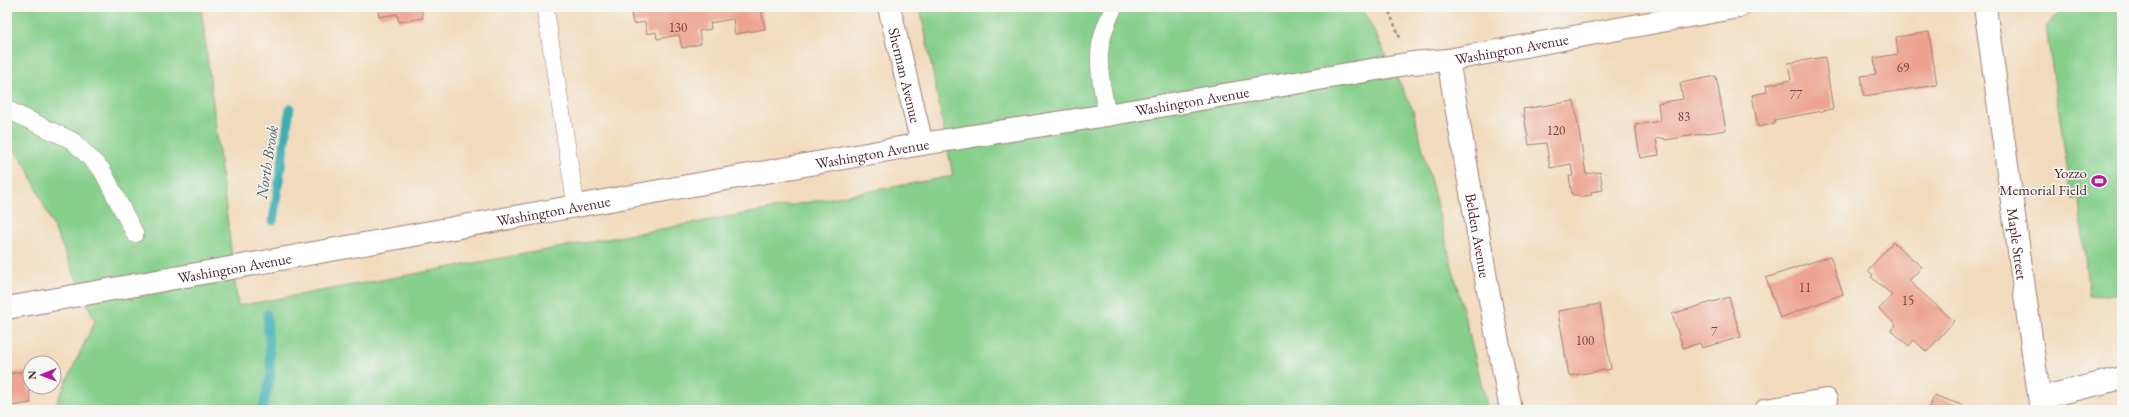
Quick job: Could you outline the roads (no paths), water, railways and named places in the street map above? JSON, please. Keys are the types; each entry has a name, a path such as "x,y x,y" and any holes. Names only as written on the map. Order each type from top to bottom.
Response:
{"street":[{"name":"Sherman Avenue","path":"889,7 922,144"},
{"name":"Washington Avenue","path":"7,308 922,144 1107,115 1412,63 1448,60 1738,7"},
{"name":"Maple Street","path":"1985,7 2040,404"},
{"name":"Belden Avenue","path":"1448,60 1487,287 1511,410"},
{"path":"2040,404 2122,378"},
{"path":"1766,410 1826,400"}],"lane":[{"path":"545,7 576,206"},
{"path":"1107,115 1100,74 1098,51 1103,28 1114,7"},
{"path":"7,108 73,141 102,170 135,234"}],"waterway":[{"name":"North Brook","path":"273,221 290,108"},
{"name":"North Brook","path":"262,410 271,375 267,314"}],"place":[{"name":"Yozzo Memorial Field","path":"2099,181"}]}
